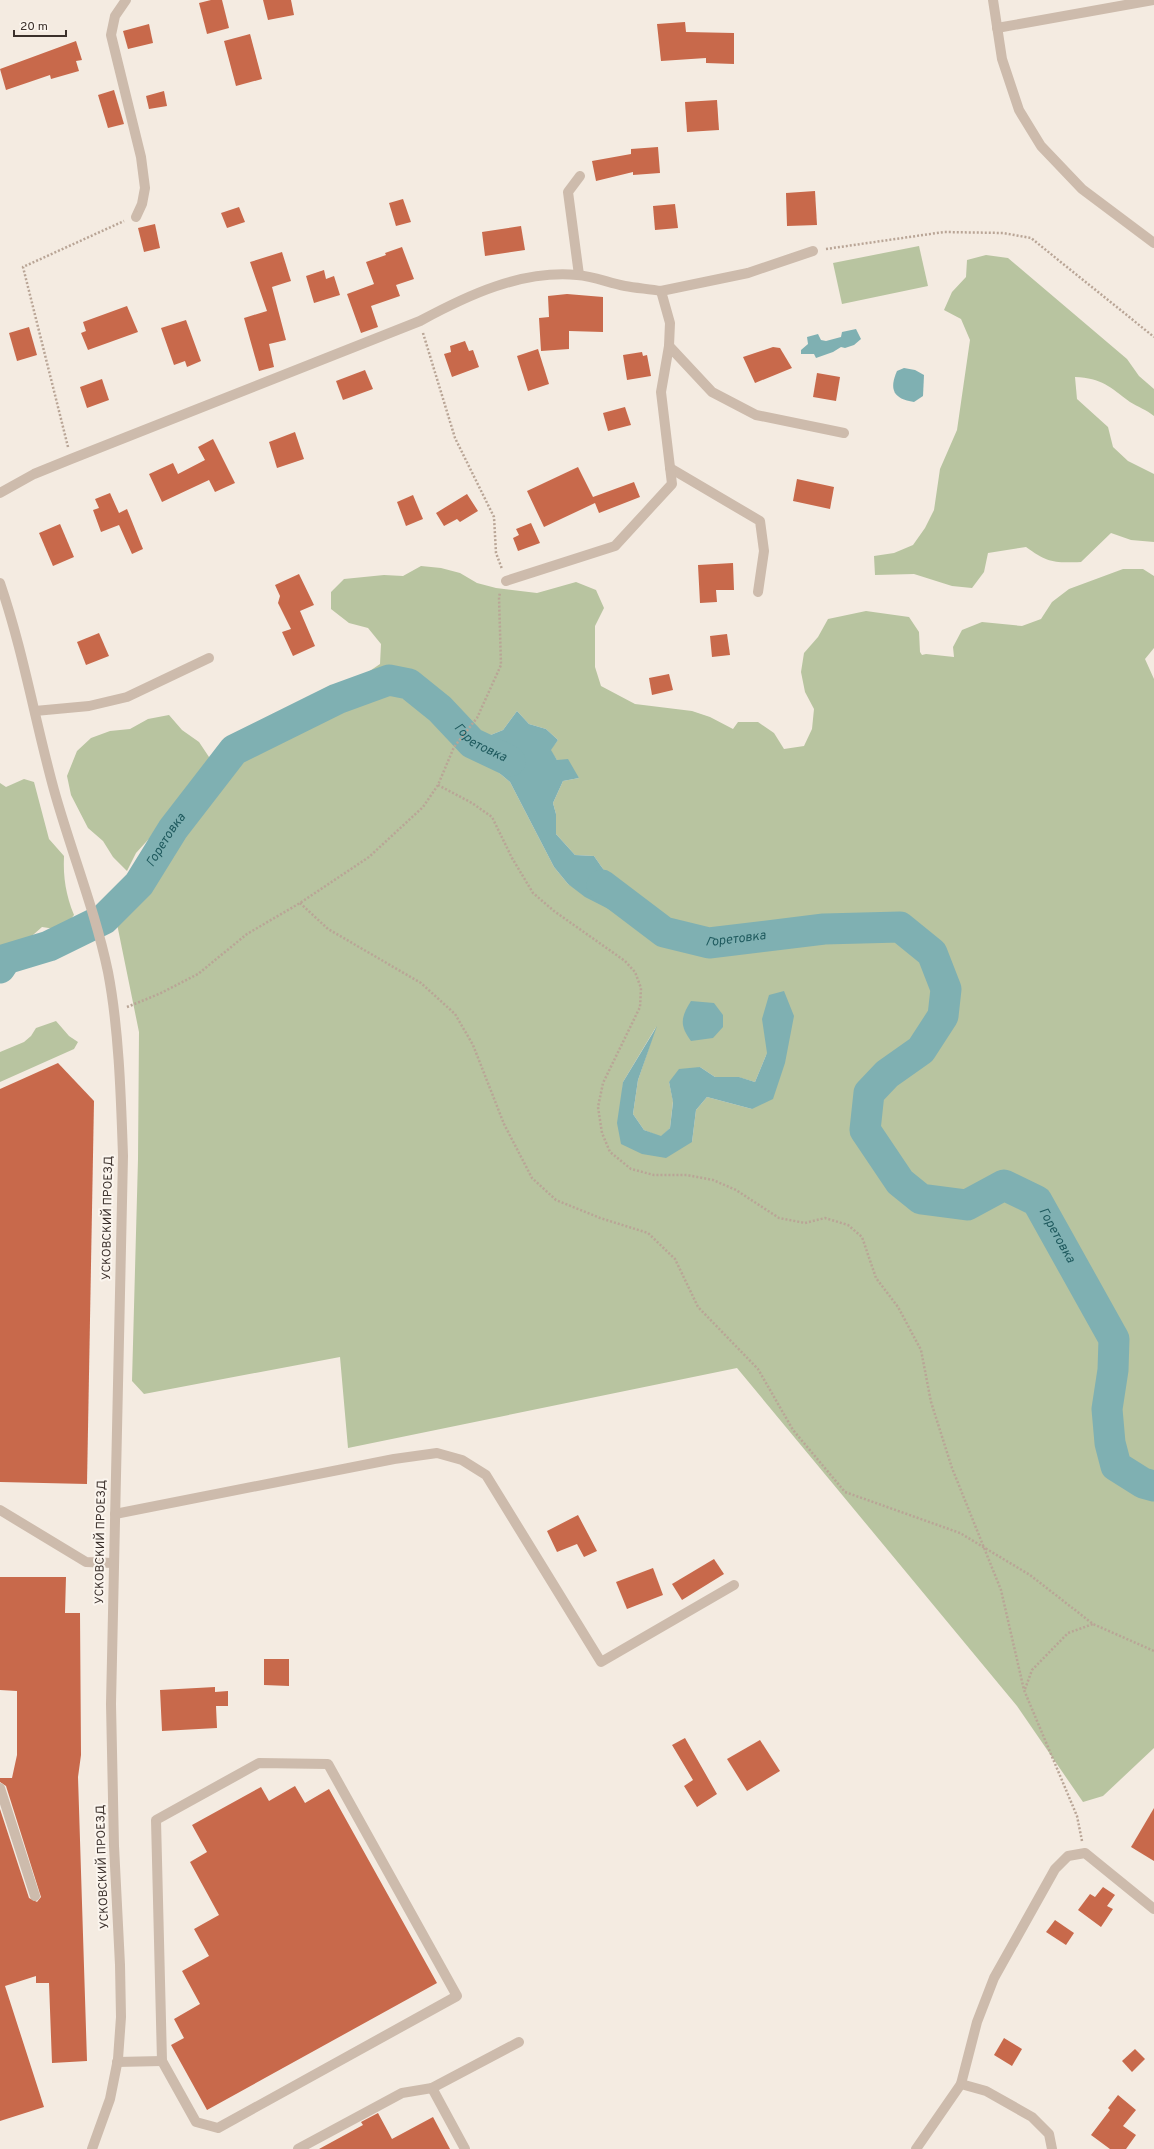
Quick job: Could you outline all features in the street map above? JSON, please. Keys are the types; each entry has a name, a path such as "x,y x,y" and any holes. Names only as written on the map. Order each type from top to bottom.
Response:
{"street":[{"path":"126,0 115,16 111,35 141,157 145,188 142,204 136,217"},
{"path":"993,0 1002,59 1020,110 1041,146 1082,189 1154,243"},
{"path":"998,28 1153,0"},
{"path":"579,275 568,192 580,176"},
{"path":"0,493 34,474 420,321 463,298 522,278 557,274 579,275 626,286 661,291 748,272 813,251"},
{"path":"506,581 615,546 672,484 661,392 669,346 670,323 661,291"},
{"path":"669,346 712,392 756,415 844,433"},
{"path":"670,468 760,522 764,551 758,592"},
{"name":"УСКОВСКИЙ ПРОЕЗД","path":"0,583 18,642 55,791 87,894 108,973 113,1013 122,1156 111,1704 114,1846 121,2017 117,2062 110,2099 92,2149"},
{"path":"35,711 89,706 127,697 209,658"},
{"path":"115,1514 394,1459 437,1453 462,1460 486,1475 601,1662 734,1585"},
{"path":"0,1510 86,1562 114,1563"},
{"path":"259,1763 328,1764 457,1996 218,2128 196,2122 162,2061 156,1820 259,1763"},
{"path":"0,1788 35,1896"},
{"path":"916,2149 961,2084 977,2022 994,1978 1055,1869 1068,1856 1085,1853 1154,1909"},
{"path":"298,2149 402,2093 432,2088 519,2042"},
{"path":"117,2062 162,2061"},
{"path":"961,2084 986,2091 1032,2117 1049,2134 1052,2149"},
{"path":"432,2088 465,2149"}],"path":[{"path":"71,459 23,267 112,226 136,217"},
{"path":"813,251 944,232 1003,233 1031,238 1154,337"},
{"path":"113,1013 159,994 198,974 247,934 300,903 369,857 423,807 438,785 454,747 477,718 501,665 499,597 506,581 496,553 494,517 455,438 420,321"},
{"path":"438,785 492,817 512,858 534,893 554,911 626,961 635,972 641,988 640,1007 603,1083 598,1107 602,1133 610,1152 631,1169 654,1175 687,1175 713,1180 736,1190 779,1218 804,1223 825,1218 848,1224 862,1237 876,1278 898,1307 921,1350 931,1402 952,1468 1001,1590 1024,1690 1076,1816 1085,1853"},
{"path":"300,903 328,929 421,983 455,1014 473,1045 504,1124 532,1178 556,1200 600,1218 648,1233 675,1259 698,1307 758,1370 793,1430 845,1492 960,1533 1030,1575 1093,1624 1154,1651"},
{"path":"1024,1690 1032,1670 1068,1633 1093,1624"}],"green space":[{"path":"919,246 928,286 842,304 833,263"},
{"path":"986,255 1008,258 1127,359 1139,376 1154,389 1154,416 1099,381 1075,377 1077,399 1108,427 1113,447 1128,461 1154,474 1154,542 1131,540 1111,533 1081,562 1052,561 1040,556 1026,547 988,553 984,572 972,588 952,586 914,574 875,575 874,556 894,553 913,545 925,528 934,510 940,469 957,430 970,340 961,319 944,310 952,292 966,277 967,260"},
{"path":"421,566 441,568 460,573 477,583 496,588 537,593 576,582 596,590 604,608 595,626 595,667 601,686 635,704 692,711 710,717 733,729 738,722 758,722 774,733 784,749 804,746 812,729 814,709 805,692 801,672 804,653 818,637 828,619 866,611 909,617 919,632 920,652 922,655 926,654 954,657 953,647 962,630 982,622 1022,626 1041,619 1052,602 1069,589 1123,569 1143,569 1154,576 1154,648 1145,659 1154,679 1154,1748 1103,1796 1083,1802 1017,1706 737,1368 348,1448 340,1357 144,1394 132,1381 138,1159 139,1032 117,924 119,919 135,909 170,847 229,772 282,734 347,705 349,685 380,664 381,644 368,628 349,623 331,609 331,592 344,579 384,575 403,576","holes":["517,711 529,724 546,729 558,740 550,750 557,760 579,778 563,781 553,803 556,814 556,834 575,855 594,856 607,874 623,890 636,897 634,916 637,923 568,884 554,867 510,782 466,745 503,730","656,1027 638,1080 633,1114 644,1130 661,1137 670,1128 673,1101 669,1082 700,1067 715,1077 738,1077 755,1082 767,1053 752,1109 707,1097 696,1110 692,1142 621,1144 623,1082"]},
{"path":"169,715 182,730 199,742 211,760 203,778 187,792 176,809 136,853 127,871 113,857 103,841 88,828 71,795 67,776 77,751 91,738 110,731 130,729 148,719"},
{"path":"24,779 34,782 49,839 64,856 66,886 74,915 62,930 42,927 0,964 0,783 6,787"},
{"path":"56,1021 69,1036 78,1042 74,1049 0,1082 0,1052 24,1042 31,1036 36,1028"}],"water":[{"path":"856,329 861,339 854,345 845,348 841,347 833,352 816,358 814,354 801,354 801,350 808,344 807,337 818,334 821,340 826,341 841,337 842,332"},
{"path":"904,368 915,370 924,375 923,396 914,402 907,401 897,396 893,388 897,371"},
{"path":"517,711 529,724 546,729 558,740 551,750 557,760 568,759 579,778 563,781 553,803 556,814 556,834 575,855 594,856 607,874 618,885 630,894 637,897 634,916 638,924 585,897 568,884 554,867 510,782 466,745 503,730"},
{"path":"784,991 794,1016 785,1063 773,1099 752,1109 707,1097 696,1110 692,1142 666,1158 642,1154 621,1144 617,1123 623,1082 657,1026 638,1080 633,1114 644,1130 661,1136 670,1128 673,1102 669,1082 679,1069 700,1067 715,1077 739,1077 755,1082 767,1053 762,1019 769,995"},
{"path":"691,1001 714,1003 723,1015 723,1027 713,1038 691,1041 687,1035 683,1026 683,1016"}],"building":[{"path":"211,0 222,0 229,28 207,34 199,3"},
{"path":"263,0 291,0 294,15 268,20"},
{"path":"685,22 686,32 734,33 734,64 706,63 706,58 661,61 657,24"},
{"path":"149,24 153,43 128,49 123,31"},
{"path":"250,34 262,79 236,86 224,41"},
{"path":"76,41 82,60 76,61 79,71 51,79 50,75 6,90 0,69"},
{"path":"114,90 124,124 108,128 98,95"},
{"path":"164,91 167,106 149,109 146,96"},
{"path":"717,100 719,130 687,132 685,102"},
{"path":"658,147 660,173 633,175 633,172 596,181 592,161 631,154 631,149"},
{"path":"815,191 817,225 787,226 786,193"},
{"path":"403,199 411,222 396,226 389,203"},
{"path":"675,204 678,228 655,230 653,206"},
{"path":"239,207 245,222 227,228 221,213"},
{"path":"155,224 160,248 144,252 138,228"},
{"path":"521,226 525,250 485,256 482,232"},
{"path":"402,247 414,279 396,285 400,296 371,306 378,327 361,333 347,294 374,284 366,262 386,255 385,253"},
{"path":"282,252 291,281 272,287 286,340 269,344 274,367 259,371 244,318 267,311 250,262"},
{"path":"324,270 326,279 334,276 340,295 314,303 306,276"},
{"path":"567,294 603,297 603,332 569,331 569,349 541,351 539,318 549,317 548,296"},
{"path":"127,306 138,332 88,350 81,333 86,331 83,322"},
{"path":"186,320 201,361 187,367 185,361 174,365 161,328"},
{"path":"29,327 37,355 17,361 9,333"},
{"path":"465,341 469,351 473,350 479,367 452,377 444,354 451,352 450,346"},
{"path":"773,347 780,348 792,368 755,383 743,357"},
{"path":"538,349 549,384 528,391 517,356"},
{"path":"642,352 643,356 647,355 651,376 627,380 623,355"},
{"path":"365,370 373,389 343,400 336,381"},
{"path":"817,373 840,377 836,401 813,397"},
{"path":"102,379 109,400 87,408 80,387"},
{"path":"625,407 631,425 608,431 603,413"},
{"path":"295,432 304,459 277,468 269,442"},
{"path":"213,439 235,483 215,492 209,480 162,502 149,474 173,463 178,474 205,460 198,447"},
{"path":"578,467 593,497 634,482 640,497 599,513 595,503 544,527 527,491"},
{"path":"797,479 834,487 830,509 793,501"},
{"path":"110,493 119,513 127,509 143,549 132,554 119,525 101,532 93,510 99,508 95,499"},
{"path":"467,494 478,511 460,522 457,519 444,526 436,513"},
{"path":"413,495 423,519 406,526 397,502"},
{"path":"531,523 540,543 518,551 513,538 519,535 516,529"},
{"path":"60,524 74,557 53,566 39,533"},
{"path":"733,563 734,590 716,590 717,602 700,603 698,565"},
{"path":"299,574 314,605 300,611 315,646 293,656 282,632 291,629 278,603 280,596 275,585"},
{"path":"99,633 109,656 86,665 77,642"},
{"path":"727,634 730,655 712,657 710,636"},
{"path":"669,674 673,690 652,695 649,678"},
{"path":"58,1063 94,1101 87,1484 0,1482 0,1089"},
{"path":"578,1515 597,1551 584,1557 577,1544 557,1552 547,1531"},
{"path":"714,1559 724,1574 682,1600 672,1584"},
{"path":"653,1568 663,1595 627,1609 616,1582"},
{"path":"0,1577 66,1577 65,1613 80,1613 81,1755 78,1777 87,2061 52,2063 49,1983 36,1983 36,1976 5,1986 44,2107 0,2121 0,1809 29,1898 37,1902 41,1897 6,1786 0,1782 0,1778 12,1778 17,1755 17,1691 0,1690"},
{"path":"264,1659 289,1659 289,1686 264,1685"},
{"path":"215,1687 215,1692 228,1691 228,1706 216,1706 217,1728 162,1731 160,1690"},
{"path":"685,1738 717,1794 697,1807 684,1786 693,1780 672,1745"},
{"path":"760,1740 780,1771 747,1791 727,1759"},
{"path":"295,1786 305,1803 329,1789 437,1983 207,2110 171,2045 184,2038 174,2019 200,2004 182,1971 209,1956 194,1929 219,1915 190,1862 207,1852 192,1825 261,1787 269,1801"},
{"path":"1154,1808 1154,1861 1131,1847"},
{"path":"1103,1887 1115,1895 1107,1906 1113,1909 1101,1927 1078,1910 1090,1894 1095,1897"},
{"path":"1055,1920 1074,1933 1066,1945 1046,1932"},
{"path":"1004,2038 1022,2049 1012,2066 994,2055"},
{"path":"1135,2049 1145,2059 1132,2072 1122,2061"},
{"path":"1118,2095 1136,2110 1123,2126 1136,2135 1126,2149 1110,2149 1091,2135 1110,2110 1108,2108"},
{"path":"378,2113 392,2139 433,2117 450,2149 319,2149 363,2125 361,2122"}],"waterway":[{"name":"Горетовка","path":"0,968 6,959 49,946 104,919 139,884 173,829 234,750 337,699 389,680 409,684 440,709 472,743 510,761"},
{"name":"Горетовка","path":"602,885 664,932 709,943 824,929 900,927 932,953 946,989 943,1016 921,1050 887,1074 869,1093 865,1130 900,1182 921,1199 967,1205 1004,1185 1037,1201 1114,1339 1113,1370 1107,1409 1110,1443 1116,1466 1143,1483 1154,1486"}]}
